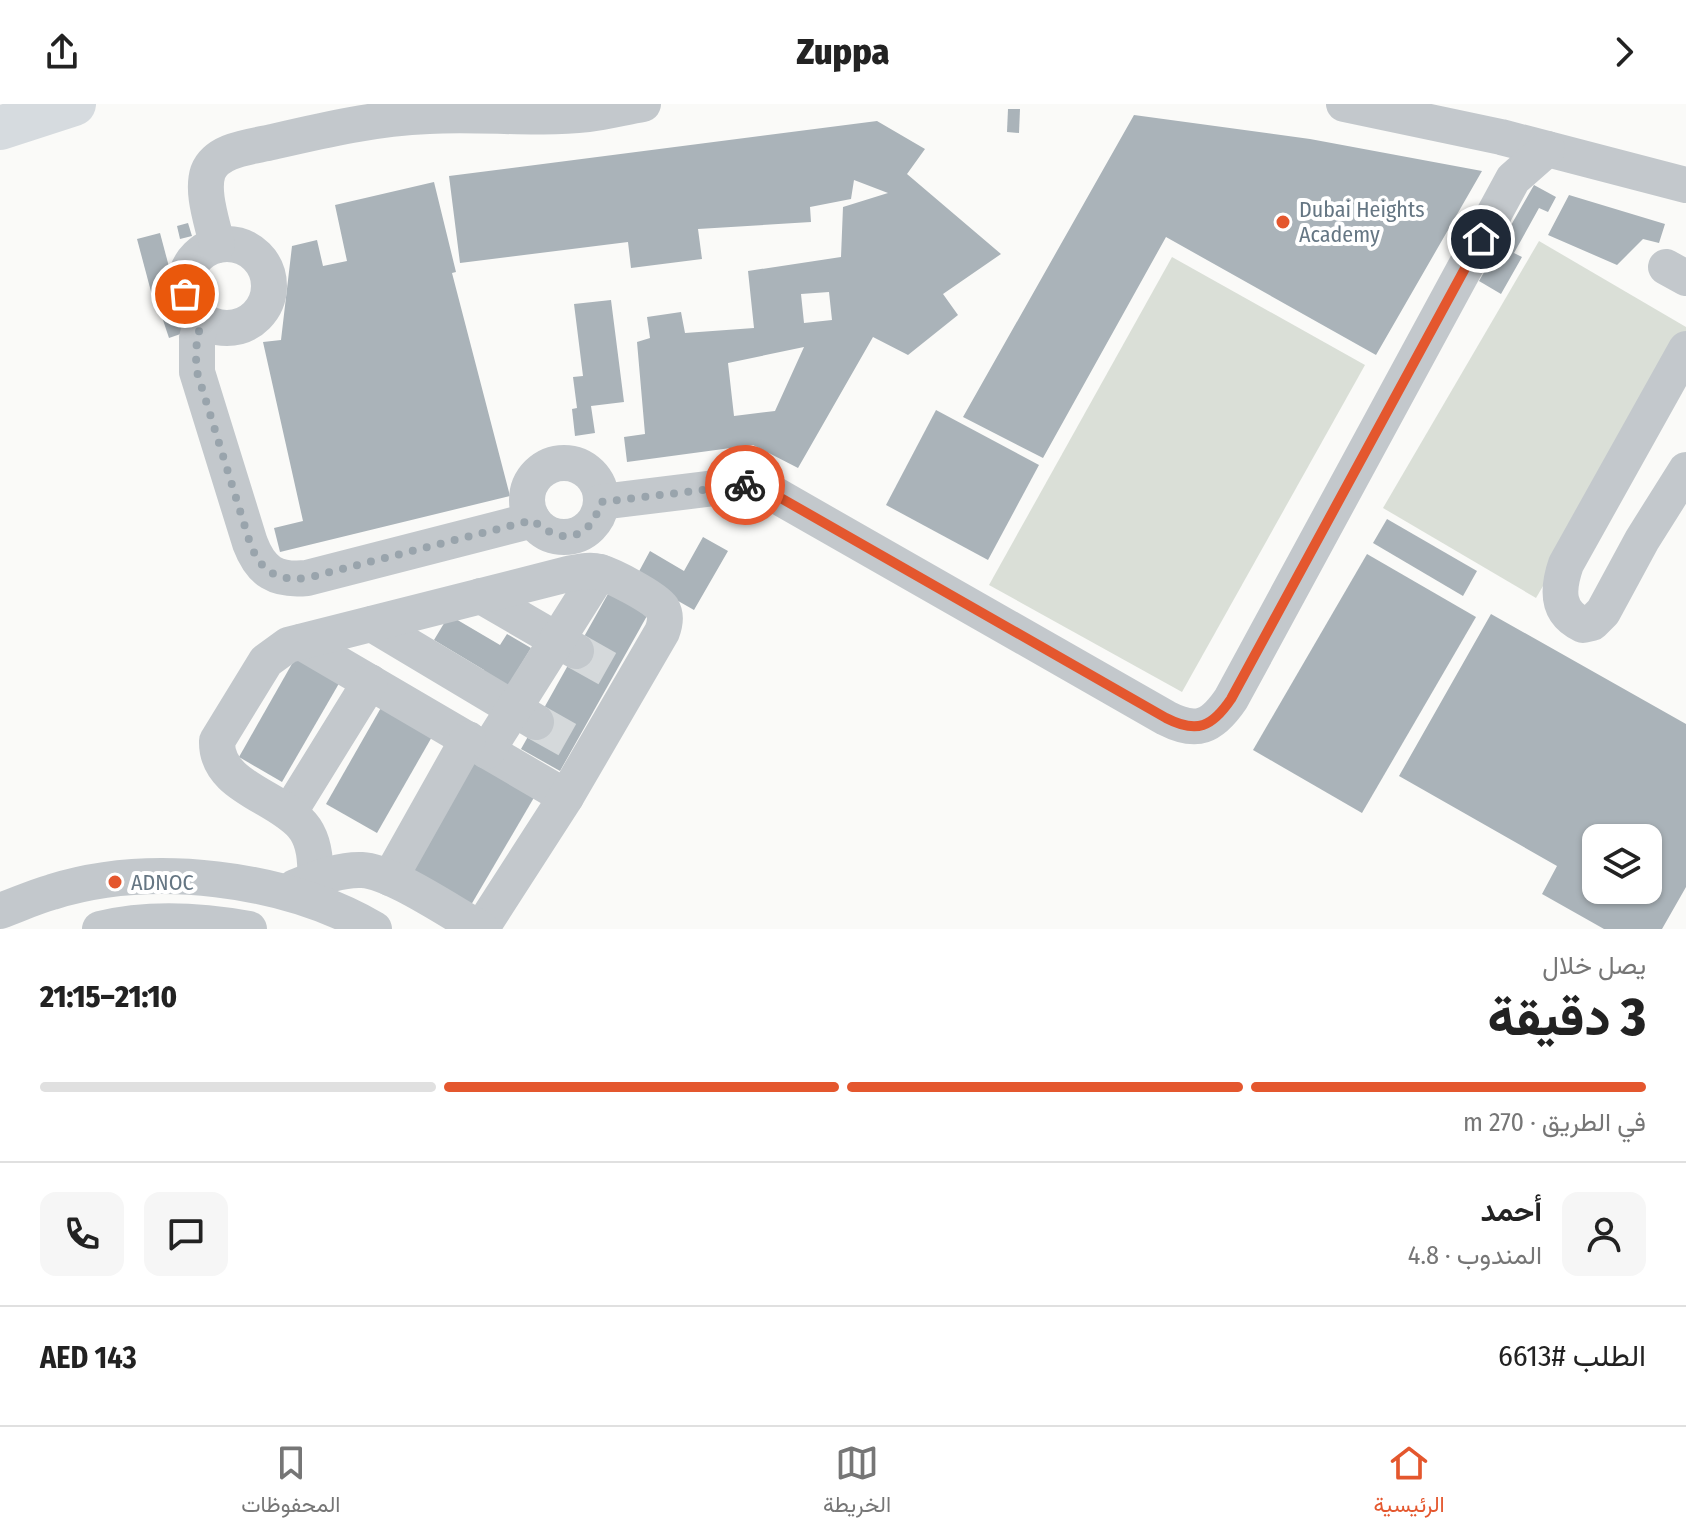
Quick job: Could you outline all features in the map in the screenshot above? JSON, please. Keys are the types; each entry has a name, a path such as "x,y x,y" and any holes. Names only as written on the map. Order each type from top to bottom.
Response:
{"main road":[{"path":"0,128 74,104"}],"street":[{"path":"217,245 206,190 209,171 221,156 382,119 540,110 590,114 643,104"},
{"path":"1344,104 1501,137 1686,185"},
{"path":"1501,137 1513,179"},
{"path":"601,502 739,485 756,486 1166,718 1183,727 1199,727 1221,713 1231,699 1513,179 1547,149"},
{"path":"234,244 250,251 262,262 269,278 269,295 262,310 250,322 235,328 218,328 202,321 191,310 185,294 185,278 191,263 202,251 217,245 234,244"},
{"path":"202,321 196,347 197,372 250,543 257,560 271,573 288,580 307,578 533,520"},
{"path":"1686,349 1566,564 1560,582 1561,596 1564,611 1572,619 1583,625 1592,623 1603,612 1642,540 1686,470"},
{"path":"554,464 572,464 587,471 598,485 601,502 596,520 583,532 565,537 547,533 533,520 527,504 529,487 539,472 554,464"},
{"path":"0,911 53,891 130,879 207,879 299,886 340,872 365,870 390,878 481,929 566,797 583,749 623,679 662,632 666,621 662,608 600,572 584,571 301,642 276,652 266,661 217,741 217,755 223,769 289,813 304,827 316,861 299,886"},
{"path":"390,878 478,745 525,715 566,646 600,572"},
{"path":"481,596 566,646"},
{"path":"372,624 525,715"},
{"path":"301,642 566,797"},
{"path":"289,813 370,682"},
{"path":"299,886 326,907 374,929"},
{"path":"100,929 122,923 170,921 216,923 249,929"}],"shaded area":[{"path":"1539,241 1686,327 1686,342 1536,598 1383,508"},
{"path":"1172,257 1365,365 1182,692 989,585"}],"building":[{"path":"1008,109 1020,109 1019,133 1007,132"},
{"path":"1134,115 1310,139 1482,171 1376,355 1166,237 1043,458 963,417"},
{"path":"877,121 925,149 907,174 1001,254 943,294 958,315 908,355 873,337 798,468 753,445 627,462 624,437 645,434 637,342 650,338 647,317 681,312 685,333 754,328 748,271 841,257 843,207 888,193 854,180 851,199 810,207 811,222 698,229 702,259 631,268 628,242 460,263 449,176","holes":["829,292 832,320 804,323 801,294","804,347 775,411 734,416 728,363"]},
{"path":"434,182 456,272 452,273 510,496 280,552 274,528 303,521 263,342 281,340 292,246 317,240 323,266 347,261 335,205"},
{"path":"1534,185 1556,197 1548,212 1539,208 1514,253 1522,257 1501,294 1479,281"},
{"path":"1569,195 1665,224 1659,243 1643,239 1617,265 1548,235"},
{"path":"188,223 192,236 180,239 177,226"},
{"path":"160,233 176,293 153,299 137,239"},
{"path":"611,300 624,402 591,406 595,433 575,436 572,409 577,408 573,377 583,376 574,304"},
{"path":"182,310 189,331 169,338 162,317"},
{"path":"936,410 1039,465 988,560 886,505"},
{"path":"1387,519 1477,571 1463,596 1373,543"},
{"path":"703,537 728,551 694,610 636,577 650,551 684,571"},
{"path":"1367,554 1476,617 1362,813 1253,750"},
{"path":"613,585 652,607 560,771 521,749"},
{"path":"1491,614 1686,724 1686,887 1662,929 1604,929 1542,894 1557,866 1399,776"},
{"path":"449,615 500,645 507,634 531,648 503,694 479,680 484,670 434,640"},
{"path":"297,655 341,680 282,782 239,757"},
{"path":"382,706 433,735 377,833 326,804"},
{"path":"478,753 539,789 471,905 409,869"}],"tunnel":[{"path":"576,651 615,673"},
{"path":"536,722 575,744"}],"way so far":[{"path":"185,294 191,310 202,321 195,355 197,372 250,543 257,560 271,573 288,580 307,578 533,520 547,533 565,537 583,532 596,520 601,502 745,485"}],"place":[{"name":"Dubai Heights Academy","path":"1283,222"},
{"name":"ADNOC","path":"115,882"}],"route":[{"path":"745,485 772,493 1166,718 1183,727 1199,727 1221,713 1231,699 1481,239"}]}
